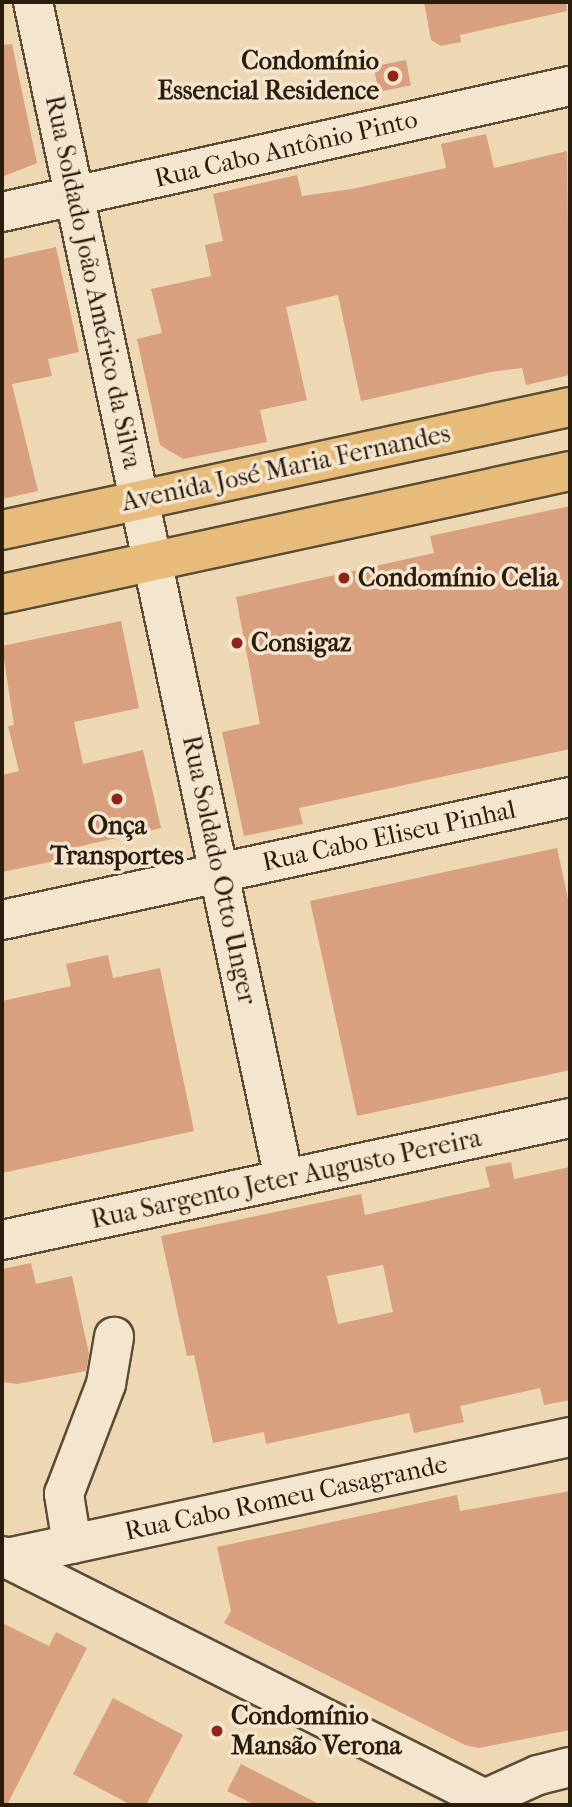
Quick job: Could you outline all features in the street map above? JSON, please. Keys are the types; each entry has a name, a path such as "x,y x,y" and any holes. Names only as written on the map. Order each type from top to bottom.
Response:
{"main road":[{"name":"Avenida José Maria Fernandes","path":"2,530 570,407"},
{"path":"2,594 570,471"}],"street":[{"name":"Rua Soldado João Américo da Silva","path":"33,2 153,562"},
{"name":"Rua Cabo Antônio Pinto","path":"2,212 570,86"},
{"name":"Rua Soldado Otto Unger","path":"153,562 284,1179"},
{"name":"Rua Cabo Eliseu Pinhal","path":"2,920 570,797"},
{"name":"Rua Sargento Jeter Augusto Pereira","path":"2,1240 570,1118"},
{"path":"72,1544 64,1494 106,1384 114,1337"},
{"name":"Rua Cabo Romeu Casagrande","path":"3,1558 570,1437"},
{"path":"3,1558 488,1803 538,1775 570,1767"}],"building":[{"path":"424,2 566,2 567,11 460,35 461,42 441,46 431,40"},
{"path":"12,44 37,163 2,177 2,45"},
{"name":"Condomínio Essencial Residence","path":"406,60 411,86 379,92 374,66"},
{"path":"486,134 494,168 567,151 570,375 526,385 522,368 491,372 361,401 338,295 286,307 307,400 260,410 267,442 183,459 160,445 137,339 162,333 151,289 211,276 205,245 223,241 213,194 297,175 302,196 352,189 446,168 441,144"},
{"path":"56,247 79,352 48,359 52,376 12,384 38,491 2,499 2,259"},
{"path":"570,506 570,749 299,808 303,824 244,836 222,732 260,724 236,597 434,553 430,536"},
{"path":"121,621 139,708 74,722 83,764 143,750 161,828 72,848 74,857 2,872 2,775 19,771 8,726 14,725 2,646"},
{"path":"557,848 570,908 570,1070 357,1116 310,901"},
{"path":"108,955 113,978 160,968 194,1131 2,1173 2,1001 71,986 66,964"},
{"path":"511,1162 514,1179 570,1167 570,1400 544,1405 540,1388 460,1406 464,1422 414,1433 409,1413 266,1444 264,1432 213,1443 194,1355 187,1356 161,1236 361,1194 365,1215 490,1187 485,1167","holes":["383,1265 393,1312 338,1324 327,1276"]},
{"path":"31,1263 36,1284 72,1276 89,1354 86,1371 17,1384 2,1382 2,1269"},
{"path":"570,1491 570,1730 479,1748 465,1745 224,1623 231,1611 217,1547 457,1495 460,1511"},
{"path":"2,1623 49,1646 56,1632 87,1648 7,1805 2,1805"},
{"path":"113,1698 183,1735 146,1805 131,1805 73,1774"},
{"path":"241,1764 321,1805 255,1805 227,1791"}],"place":[{"name":"Condomínio Essencial Residence","path":"393,76"},
{"name":"Condomínio Celia","path":"344,578"},
{"name":"Consigaz","path":"237,643"},
{"name":"Onça Transportes","path":"117,799"},
{"name":"Condomínio Mansão Verona","path":"217,1731"}]}
